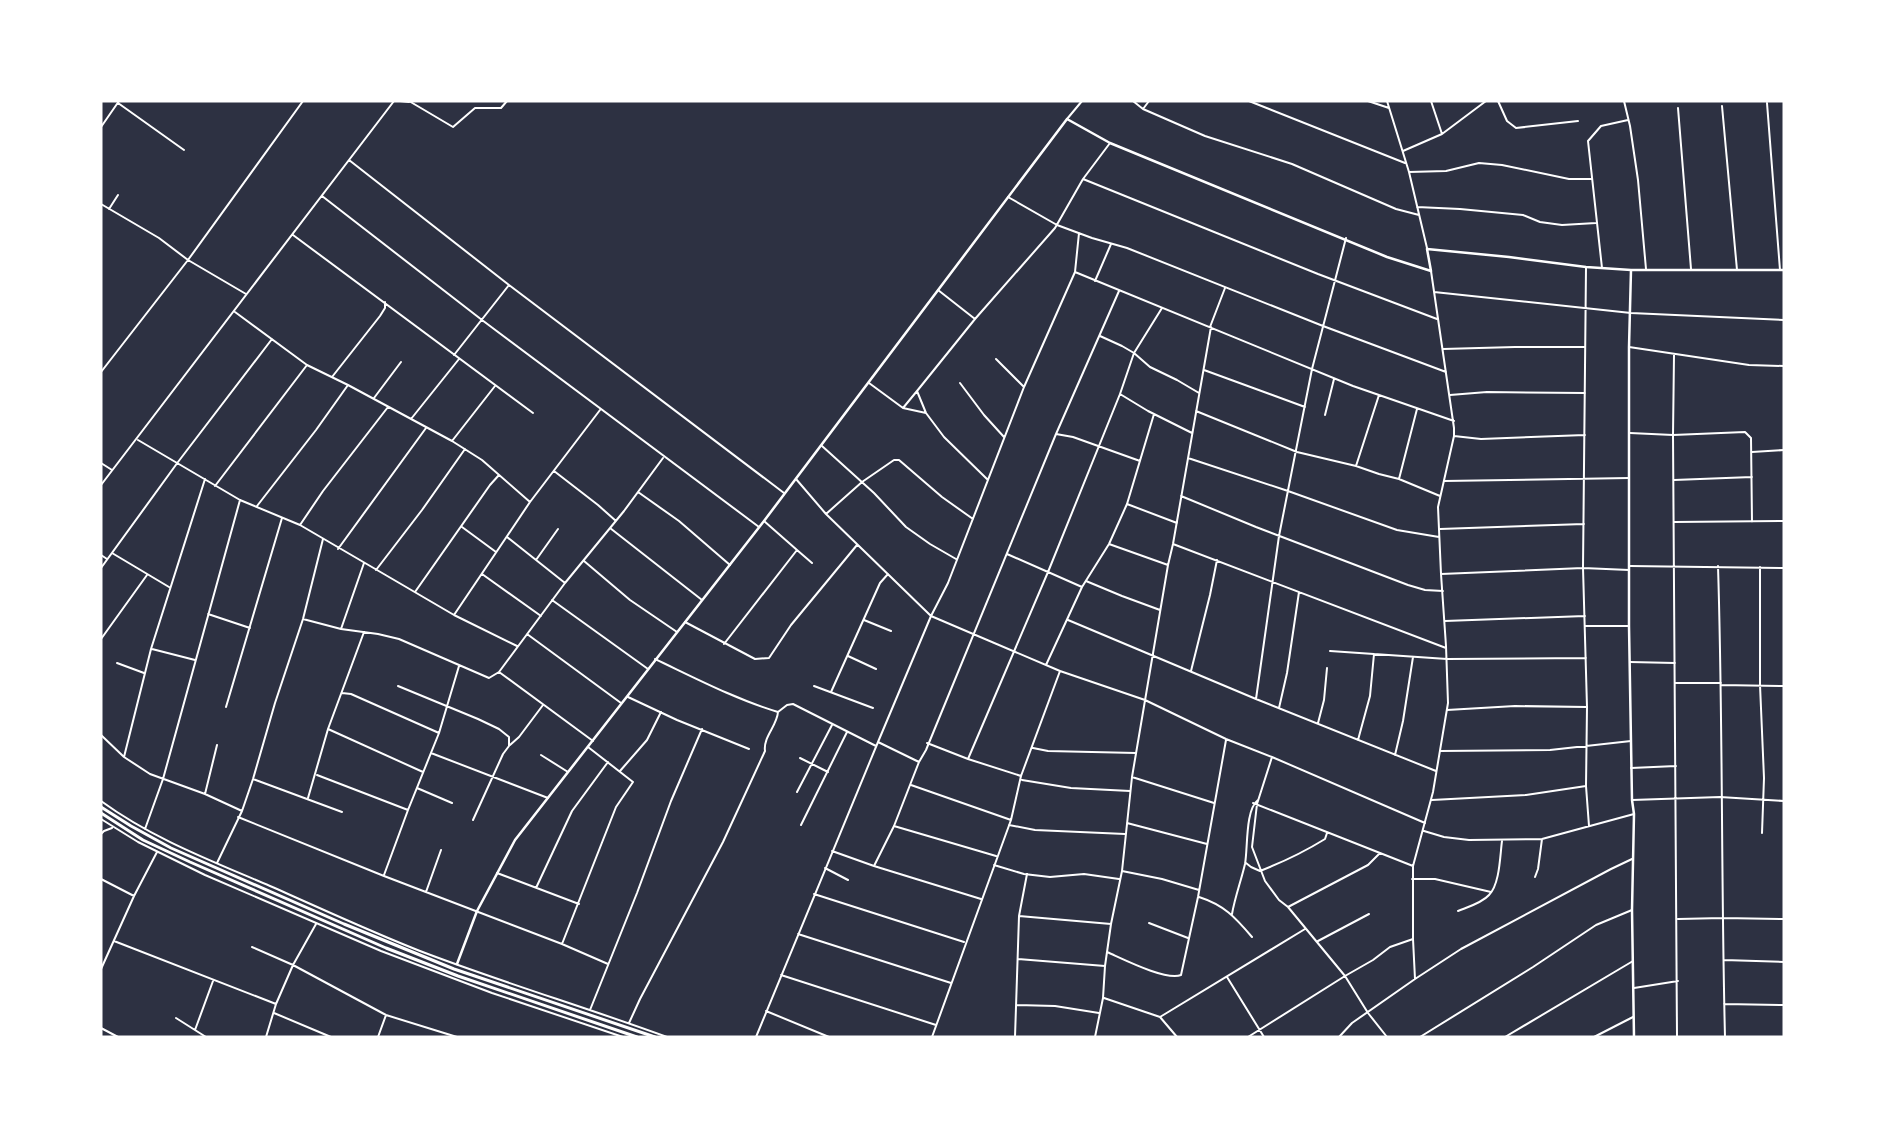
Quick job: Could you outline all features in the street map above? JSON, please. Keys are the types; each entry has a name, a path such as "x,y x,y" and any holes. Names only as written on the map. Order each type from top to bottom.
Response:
{"highway":[{"path":"101,807 130,826 171,848 454,969 655,1037"},
{"path":"101,812 144,840 190,862 386,948 458,976 637,1037"}],"street":[{"path":"101,372 188,260 303,101"},
{"path":"101,485 394,101"},
{"path":"400,101 409,102 453,127 475,108 501,108 507,101"},
{"path":"456,964 477,911 496,872 515,840 822,446 1082,101"},
{"path":"1133,101 1143,109 1205,136 1292,164 1396,209 1419,215"},
{"path":"1143,109 1148,101"},
{"path":"1249,101 1405,163"},
{"path":"1368,101 1389,108"},
{"path":"1387,101 1403,151 1427,249 1454,420 1454,436 1438,507 1440,574 1443,591 1447,659 1447,710 1431,800 1413,866 1415,979"},
{"path":"1431,101 1442,134"},
{"path":"1498,101 1507,121 1516,128 1578,121"},
{"path":"1624,101 1638,180 1646,270"},
{"path":"101,127 118,102 184,150"},
{"path":"1403,151 1442,134 1484,102"},
{"path":"1427,249 1586,267 1631,270 1782,270 1767,103"},
{"path":"1722,106 1737,270"},
{"path":"1678,108 1691,269"},
{"path":"1067,119 1110,143 1387,256 1431,272"},
{"path":"1602,268 1588,141 1601,126 1628,120"},
{"path":"903,408 975,319 1057,225 1083,179 1110,143"},
{"path":"349,160 509,285 784,494"},
{"path":"1408,172 1446,171 1479,163 1502,165 1569,179 1592,179"},
{"path":"1083,179 1438,319"},
{"path":"109,209 118,194"},
{"path":"322,196 600,410 759,527"},
{"path":"1008,197 1057,225 1127,248 1225,288 1446,372"},
{"path":"101,204 159,238 188,260 246,294"},
{"path":"1418,207 1523,215 1540,222 1562,225 1596,223"},
{"path":"756,1037 876,746 931,616 948,583 1024,387 1074,272 1078,233"},
{"path":"293,235 533,413"},
{"path":"1256,699 1279,536 1312,369 1346,238"},
{"path":"1095,281 1112,244"},
{"path":"1586,267 1583,568 1586,616 1586,786 1588,826"},
{"path":"1631,270 1629,347 1629,626 1631,768 1634,814 1632,859 1634,1037"},
{"path":"1074,272 1334,378 1454,420"},
{"path":"454,355 509,285"},
{"path":"1095,1037 1103,998 1110,924 1122,871 1132,777 1160,610 1168,565 1174,544 1210,327 1225,288"},
{"path":"938,290 975,319"},
{"path":"874,866 894,826 1056,434 1119,291"},
{"path":"1434,292 1631,314 1784,320"},
{"path":"385,302 385,308"},
{"path":"332,377 388,305"},
{"path":"968,759 1048,572 1120,394 1134,353 1162,308"},
{"path":"234,312 307,365 373,398 465,449 482,460 530,502"},
{"path":"1100,336 1134,353 1150,367 1178,380 1199,393"},
{"path":"101,568 178,462 272,339"},
{"path":"1443,350 1585,347"},
{"path":"1629,347 1748,365 1784,366"},
{"path":"1674,355 1678,1037"},
{"path":"411,419 459,358"},
{"path":"996,359 1024,387"},
{"path":"373,398 401,362"},
{"path":"215,486 307,365"},
{"path":"1203,370 1305,407"},
{"path":"1325,415 1334,378"},
{"path":"869,383 903,408 926,413"},
{"path":"960,383 984,415 1004,437"},
{"path":"257,506 348,385"},
{"path":"452,441 495,386"},
{"path":"917,391 926,413 944,437 988,480"},
{"path":"1449,395 1487,392 1585,393"},
{"path":"1120,394 1192,433"},
{"path":"1356,466 1379,395"},
{"path":"300,525 323,491 388,407"},
{"path":"1399,479 1418,408"},
{"path":"454,615 530,502 600,410"},
{"path":"1196,411 1296,452 1356,466 1399,479 1440,496"},
{"path":"1046,665 1082,587 1109,544 1127,504 1154,414"},
{"path":"338,549 426,428"},
{"path":"1630,433 1673,435 1745,432 1751,438 1752,522"},
{"path":"1056,434 1140,461"},
{"path":"1454,436 1481,439 1585,435"},
{"path":"137,439 240,500 300,525 338,549 454,615 517,646"},
{"path":"822,446 862,482 906,526 930,544 956,559"},
{"path":"376,570 422,510 465,449"},
{"path":"1752,452 1784,450"},
{"path":"303,619 341,629 399,639 489,678 499,672 565,583 616,521 664,457"},
{"path":"1188,458 1397,530 1439,537"},
{"path":"826,514 862,482 894,460 899,460 942,497 973,518"},
{"path":"101,463 113,470"},
{"path":"554,471 616,521"},
{"path":"414,592 499,475"},
{"path":"1674,480 1752,477"},
{"path":"1444,481 1629,478"},
{"path":"124,757 144,673 169,588 205,479"},
{"path":"796,479 826,514 931,616 1060,671 1145,700 1226,739 1425,823"},
{"path":"638,492 679,521 730,565"},
{"path":"1182,496 1279,536 1408,585 1425,590 1443,591"},
{"path":"145,830 163,779 240,500"},
{"path":"1127,504 1177,523"},
{"path":"226,708 282,518"},
{"path":"764,521 812,563"},
{"path":"1674,522 1784,521"},
{"path":"1440,529 1584,524"},
{"path":"462,526 496,552"},
{"path":"610,528 702,600"},
{"path":"536,560 558,530"},
{"path":"507,537 565,583"},
{"path":"217,862 242,811 254,779 275,703 303,619 323,539"},
{"path":"1109,544 1168,565"},
{"path":"1174,544 1446,648"},
{"path":"685,622 755,659 768,658 791,625 857,545"},
{"path":"724,644 797,550"},
{"path":"112,553 169,588"},
{"path":"1007,554 1082,587"},
{"path":"101,555 108,559"},
{"path":"1191,671 1217,560"},
{"path":"584,561 630,600 677,632"},
{"path":"341,629 364,563"},
{"path":"1630,566 1675,565 1784,568"},
{"path":"1718,566 1725,1037"},
{"path":"1760,567 1760,685 1764,778 1762,833"},
{"path":"1440,574 1583,568 1629,570"},
{"path":"482,573 541,616"},
{"path":"831,692 880,583 888,574"},
{"path":"101,639 147,575"},
{"path":"1086,581 1160,610"},
{"path":"1279,708 1287,673 1299,592"},
{"path":"552,600 648,669"},
{"path":"208,614 250,628"},
{"path":"1445,621 1586,616"},
{"path":"864,620 891,631"},
{"path":"1068,620 1256,699 1436,771"},
{"path":"1586,626 1629,626"},
{"path":"308,798 328,729 364,632"},
{"path":"527,634 621,703"},
{"path":"151,649 196,660"},
{"path":"1330,651 1447,659 1586,658"},
{"path":"1358,740 1370,696 1374,654"},
{"path":"848,656 876,669"},
{"path":"1395,755 1404,721 1413,670 1413,657"},
{"path":"656,659 720,690 778,712"},
{"path":"1630,662 1675,663"},
{"path":"117,663 144,673"},
{"path":"384,876 408,810 432,753 459,666"},
{"path":"1318,723 1324,700 1327,668"},
{"path":"932,1037 996,856 1011,820 1022,778 1060,671"},
{"path":"499,672 593,741"},
{"path":"1676,683 1784,686"},
{"path":"398,686 499,729 509,737 509,746"},
{"path":"814,686 873,708"},
{"path":"342,693 439,733"},
{"path":"627,696 749,749"},
{"path":"629,1023 640,998 742,804 765,751 765,742 777,719 778,712 787,705 793,704 876,746"},
{"path":"473,820 503,754 519,737 543,705"},
{"path":"1447,710 1514,706 1587,707"},
{"path":"620,771 653,731 661,712"},
{"path":"797,792 832,725"},
{"path":"328,729 423,772"},
{"path":"590,1010 638,893 671,801 702,729"},
{"path":"801,825 847,732"},
{"path":"101,735 124,757 150,774 205,794 242,811"},
{"path":"1107,952 1138,966 1160,973 1181,975 1198,897 1226,739"},
{"path":"878,742 919,762"},
{"path":"1440,751 1514,751 1631,742"},
{"path":"927,743 1022,778 1071,788 1130,791"},
{"path":"205,794 217,745"},
{"path":"562,944 616,807 633,783 588,747"},
{"path":"1033,748 1048,751 1136,752"},
{"path":"432,753 492,778 548,798"},
{"path":"540,754 568,772"},
{"path":"1232,914 1246,862 1249,819 1258,800 1272,757"},
{"path":"800,758 828,772"},
{"path":"536,888 572,811 608,762"},
{"path":"1631,768 1677,766"},
{"path":"316,774 408,810"},
{"path":"1132,777 1214,803"},
{"path":"254,779 342,812"},
{"path":"911,784 1011,820"},
{"path":"1431,800 1526,795 1586,786"},
{"path":"417,788 452,803"},
{"path":"1632,800 1720,798 1784,801"},
{"path":"101,801 145,830 345,922 456,964 667,1037"},
{"path":"1255,804 1413,866"},
{"path":"1255,804 1252,847 1265,881 1279,900 1318,941 1345,976 1368,1013 1386,1037"},
{"path":"1423,831 1444,837 1469,840 1542,839 1634,814"},
{"path":"238,817 384,876 562,944 608,964"},
{"path":"101,819 157,852 381,952 623,1037"},
{"path":"1126,823 1207,844"},
{"path":"1009,825 1035,830 1125,834"},
{"path":"894,826 996,856"},
{"path":"101,834 112,827"},
{"path":"1246,862 1251,867 1260,871 1288,860 1325,839 1327,833"},
{"path":"1535,877 1539,867 1542,839"},
{"path":"1458,911 1476,903 1491,892 1497,877 1502,841"},
{"path":"426,892 441,850"},
{"path":"832,851 982,899"},
{"path":"101,969 134,896 157,852"},
{"path":"1288,908 1368,865 1380,853"},
{"path":"1339,1037 1352,1024 1415,979 1462,949 1632,859"},
{"path":"994,865 1027,874 1050,877 1084,874 1119,878"},
{"path":"825,868 848,880"},
{"path":"1122,871 1162,879 1199,890"},
{"path":"496,872 578,904"},
{"path":"1015,1037 1020,916 1027,874"},
{"path":"101,879 134,896"},
{"path":"1412,879 1435,879 1491,892"},
{"path":"814,894 965,942"},
{"path":"1198,897 1214,902 1232,914 1252,937"},
{"path":"1420,1037 1596,925 1632,910"},
{"path":"1318,941 1369,914"},
{"path":"1020,916 1110,924"},
{"path":"1678,919 1784,919"},
{"path":"1149,923 1188,938"},
{"path":"266,1037 276,1004 293,965 316,924"},
{"path":"1160,1017 1305,929"},
{"path":"798,934 951,983"},
{"path":"1248,1037 1373,960 1390,947 1413,939"},
{"path":"114,941 276,1004"},
{"path":"252,947 293,965 386,1014 457,1037"},
{"path":"1018,959 1105,966"},
{"path":"1724,960 1784,962"},
{"path":"1505,1037 1633,961"},
{"path":"781,975 936,1026"},
{"path":"1227,977 1264,1037"},
{"path":"196,1030 214,980"},
{"path":"1633,988 1678,981"},
{"path":"1103,998 1160,1017 1176,1037"},
{"path":"1017,1004 1055,1006 1099,1013"},
{"path":"1724,1004 1784,1006"},
{"path":"766,1011 829,1037"},
{"path":"274,1013 331,1037"},
{"path":"378,1037 386,1014"},
{"path":"1594,1037 1633,1017"},
{"path":"176,1018 206,1037"},
{"path":"101,1028 118,1037"}]}
